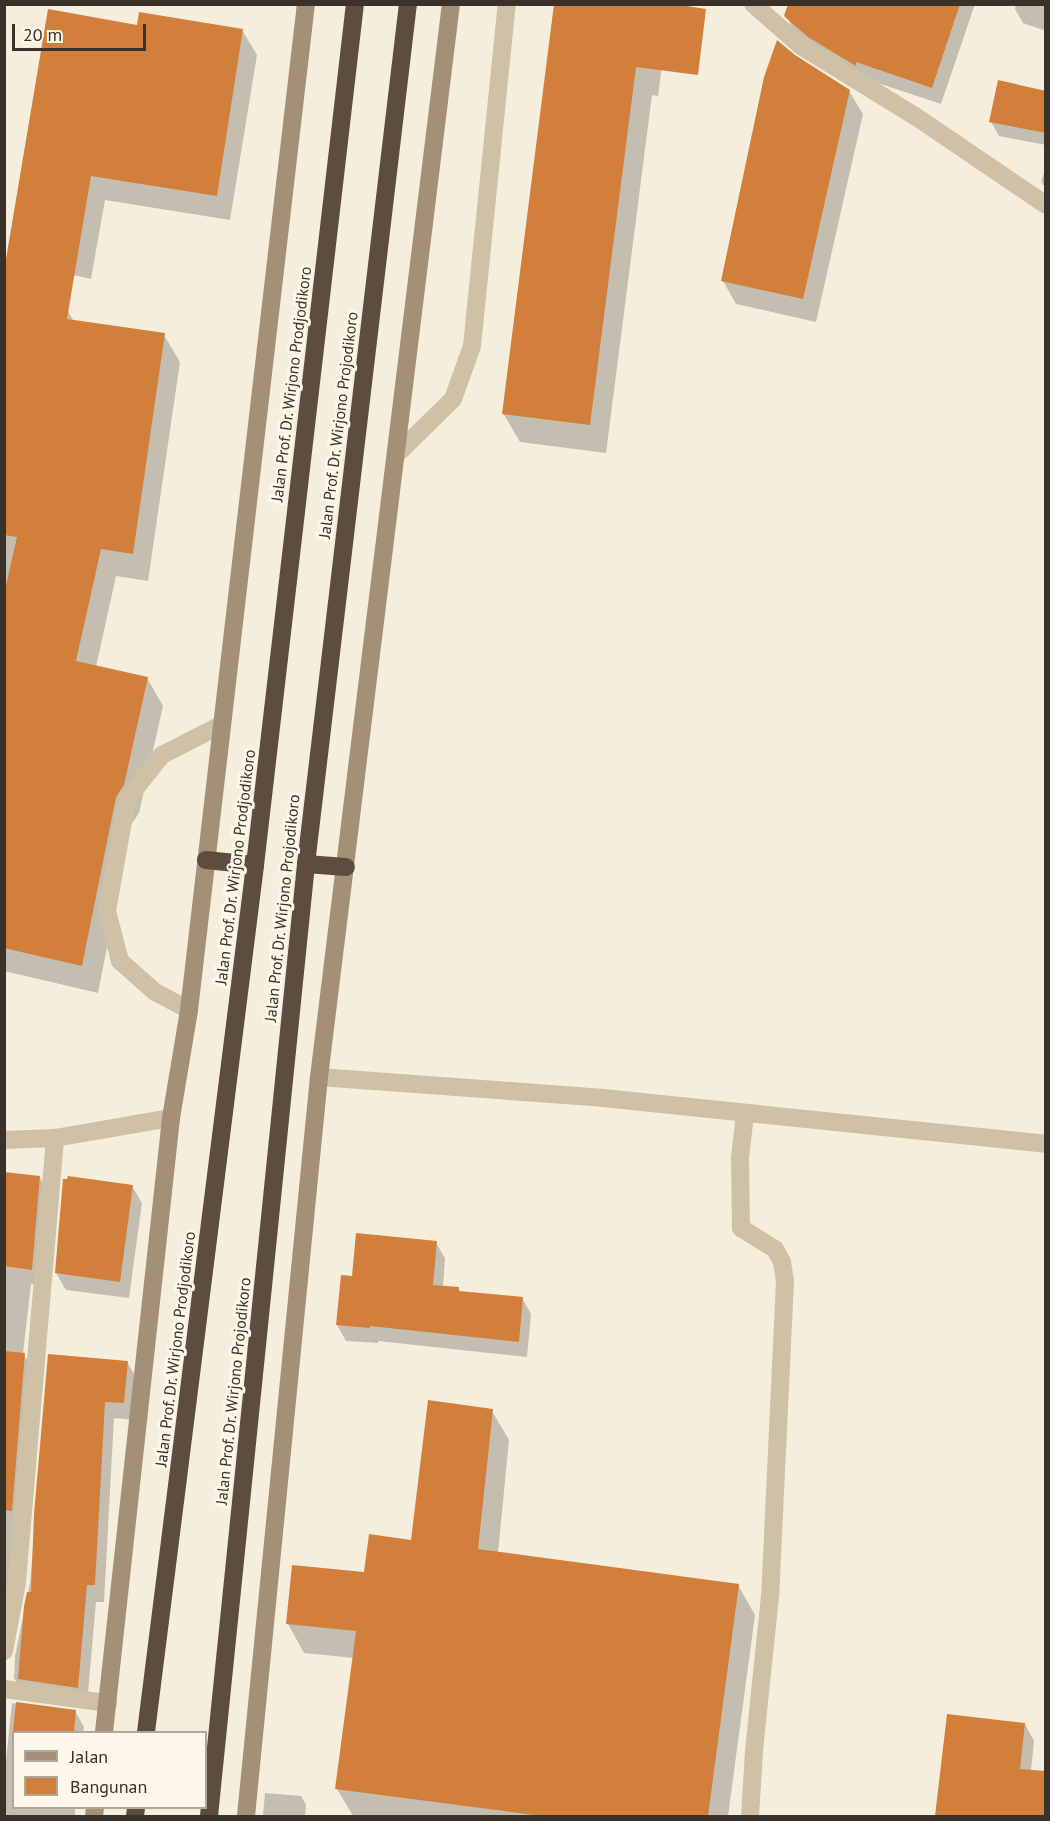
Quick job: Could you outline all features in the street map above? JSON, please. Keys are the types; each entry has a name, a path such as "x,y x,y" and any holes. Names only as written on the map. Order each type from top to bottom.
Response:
{"highway":[{"name":"Jalan Prof. Dr. Wirjono Prodjodikoro","path":"146,1731 255,865 355,4"},
{"name":"Jalan Prof. Dr. Wirjono Projodikoro","path":"209,1816 306,864 408,4"},
{"path":"206,860 255,865"},
{"path":"306,864 346,867"}],"street":[{"path":"104,1731 171,1119 189,1010 306,4"},
{"path":"246,1816 319,1077 451,4"},
{"path":"397,454 453,399 472,346 507,4"},
{"path":"753,4 801,46 915,116 1046,205"},
{"path":"189,1010 155,992 120,961 107,911 127,799 162,755 221,725"},
{"path":"319,1077 603,1098 1046,1144"},
{"path":"745,1114 740,1169 741,1228 776,1249 782,1262 785,1281 770,1596 754,1750 750,1816"},
{"path":"4,1140 56,1138 171,1119"},
{"path":"4,1651 18,1571 56,1138"},
{"path":"4,1689 108,1703"}],"building":[{"path":"554,4 674,4 706,9 698,75 636,67 590,425 502,414"},
{"path":"788,4 960,4 932,88 856,62 856,66 808,37 784,16"},
{"path":"48,9 137,25 139,12 243,29 217,196 91,176 67,319 165,333 133,554 101,549 76,661 148,677 124,785 116,797 82,966 4,948 4,594 17,537 4,535 4,271"},
{"path":"777,40 795,55 850,90 803,299 721,281 764,77"},
{"path":"998,80 1046,91 1046,133 989,122"},
{"path":"4,1172 40,1176 32,1270 4,1266"},
{"path":"68,1176 133,1185 120,1282 55,1273 63,1179 67,1179"},
{"path":"356,1233 437,1241 433,1285 459,1287 459,1291 523,1297 519,1342 370,1326 370,1328 336,1325 341,1275 352,1276"},
{"path":"4,1351 25,1353 12,1511 4,1510"},
{"path":"48,1354 128,1361 124,1403 105,1402 95,1585 87,1585 78,1688 18,1679 24,1606 27,1592 31,1592 34,1514"},
{"path":"428,1400 493,1409 478,1549 739,1584 708,1816 542,1816 335,1789 356,1631 286,1624 292,1565 364,1572 369,1534 411,1540"},
{"path":"16,1702 76,1710 74,1731 13,1731"},
{"path":"947,1714 1025,1723 1020,1769 1046,1771 1046,1816 935,1816"}]}
